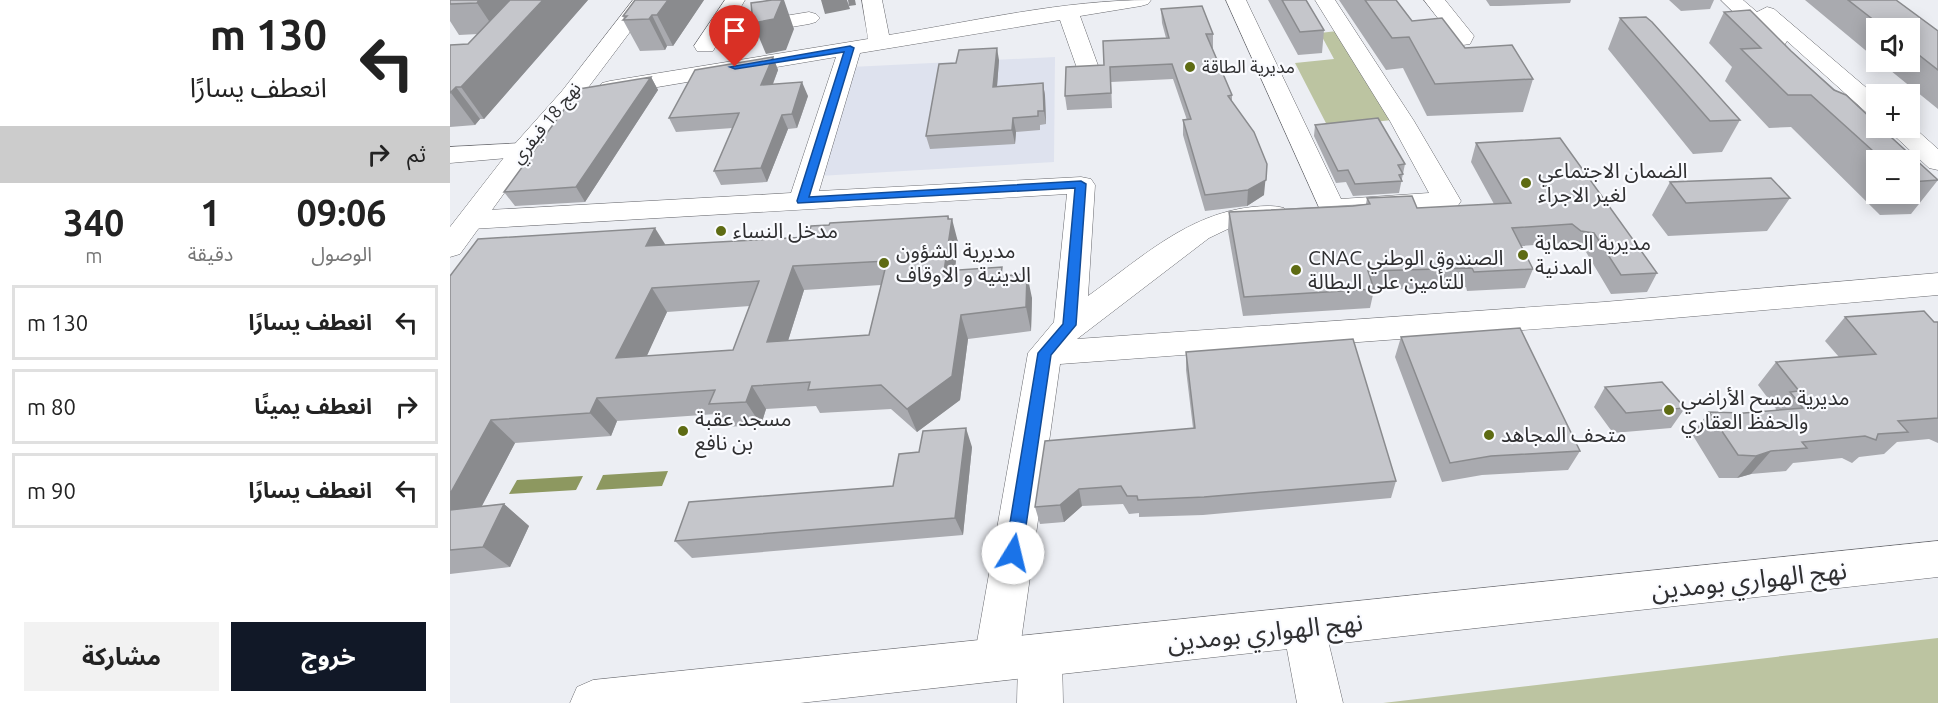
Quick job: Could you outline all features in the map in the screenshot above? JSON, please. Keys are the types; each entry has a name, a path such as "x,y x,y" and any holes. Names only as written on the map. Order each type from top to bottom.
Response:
{"street":[{"name":"نهج 18 فيفري","path":"450,247 522,151 570,96 644,0"},
{"path":"689,74 735,0"},
{"path":"872,0 880,43"},
{"path":"570,96 880,43 1026,9 1068,11 1141,0"},
{"path":"1236,0 1332,208"},
{"path":"996,659 1045,353 1070,325 1212,224 1227,219 1332,208 1447,201 1402,121 1324,0"},
{"path":"1434,0 1463,36 1462,39 1442,40"},
{"path":"1731,0 1936,176"},
{"path":"1752,0 1866,99"},
{"path":"1068,11 1089,71"},
{"path":"712,34 809,18"},
{"path":"802,201 850,48"},
{"path":"1907,138 1936,176"},
{"path":"450,155 522,151"},
{"path":"471,220 1081,184 1070,325"},
{"path":"1045,353 1571,316 1938,284"},
{"name":"نهج الهواري بومدين","path":"592,703 1938,559"},
{"path":"1304,628 1320,703"},
{"path":"1040,656 1040,703"}],"shaded area":[{"path":"1337,31 1392,120 1328,127 1295,63 1334,59 1320,33"},
{"path":"1055,57 1054,162 819,176 851,67"},
{"path":"668,471 662,486 596,490 603,475"},
{"path":"583,476 576,490 509,494 517,480"},
{"path":"1938,638 1938,703 1383,703 1877,645"}],"building":[{"path":"450,0 479,0 477,3 450,4"},
{"path":"510,0 543,0 461,87 456,87 450,93 450,45 468,44"},
{"path":"635,0 668,0 657,15 652,15 649,19 623,20 627,16 623,16"},
{"path":"782,0 774,19 753,23 751,3"},
{"path":"1282,0 1306,0 1324,30 1300,32"},
{"path":"1365,0 1396,0 1412,21 1442,18 1465,48 1512,45 1533,79 1435,84 1409,37 1392,38"},
{"path":"1848,0 1896,0 1938,31 1938,70 1920,56 1920,18 1871,18"},
{"path":"1202,6 1213,34 1206,34 1232,95 1228,96 1254,132 1267,164 1266,180 1248,190 1205,195 1183,120 1191,119 1172,64 1110,67 1111,93 1065,96 1066,67 1104,65 1103,41 1169,38 1161,9"},
{"path":"1750,10 1834,90 1846,95 1866,114 1866,138 1892,138 1905,150 1872,150 1811,95 1788,95 1741,49 1761,48 1724,12"},
{"path":"1646,17 1740,120 1710,121 1620,18"},
{"path":"997,48 993,87 1043,83 1044,111 1038,111 1038,116 1013,118 1012,130 926,136 939,64 956,63 959,50"},
{"path":"773,57 761,85 802,82 792,114 782,115 761,168 714,171 739,113 669,118 695,70"},
{"path":"651,77 576,187 504,192 579,89"},
{"path":"1378,118 1405,164 1398,165 1403,174 1399,175 1402,181 1355,184 1348,170 1338,171 1315,125"},
{"path":"1560,138 1657,273 1621,275 1594,233 1581,231 1572,224 1512,228 1533,269 1474,272 1472,268 1368,271 1374,289 1244,297 1229,212 1353,206 1370,204 1367,198 1412,196 1417,208 1511,203 1476,143"},
{"path":"1920,164 1938,180 1920,181"},
{"path":"1771,178 1790,198 1686,203 1670,182"},
{"path":"948,216 948,219 952,219 944,271 1002,267 1001,276 1027,274 1026,307 961,315 952,376 907,409 881,385 808,390 810,382 752,386 746,402 709,404 715,390 597,398 590,413 491,420 450,494 450,276 478,239 655,228 646,246 808,237 811,226 829,225 830,223","holes":["887,261 869,335 767,342 793,266","759,281 733,350 616,358 652,288"]},
{"path":"1924,311 1934,322 1938,322 1938,418 1898,421 1908,432 1878,434 1876,440 1865,436 1802,442 1807,448 1771,451 1756,456 1738,455 1709,412 1744,413 1803,408 1790,392 1799,391 1776,362 1876,354 1845,317"},
{"path":"1520,328 1580,451 1491,456 1450,463 1401,337"},
{"path":"1353,339 1396,481 1204,497 1138,500 1137,496 1127,496 1121,486 1079,489 1060,505 1035,507 1045,441 1195,428 1186,352"},
{"path":"1662,382 1685,408 1626,413 1605,387"},
{"path":"966,428 955,518 675,541 689,502 893,486 899,454 919,452 923,431"},
{"path":"504,504 483,547 450,550 450,510"}],"place":[{"name":"مديرية الطاقة","path":"1190,67"},
{"name":"الضمان الاجتماعي لغير الاجراء","path":"1526,183"},
{"name":"مدخل النساء","path":"721,231"},
{"name":"مديرية الحماية المدنية","path":"1523,255"},
{"name":"مديرية الشؤون الدينية و الاوقاف","path":"884,263"},
{"name":"CNAC الصندوق الوطني للتأمين على البطالة","path":"1296,270"},
{"name":"مديرية مسح الأراضي والحفظ العقاري","path":"1669,410"},
{"name":"مسجد عقبة بن نافع","path":"683,431"},
{"name":"متحف المجاهد","path":"1489,435"}],"route":[{"path":"735,67 850,48 802,201 1081,184 1070,325 1045,353 1013,553"}]}
